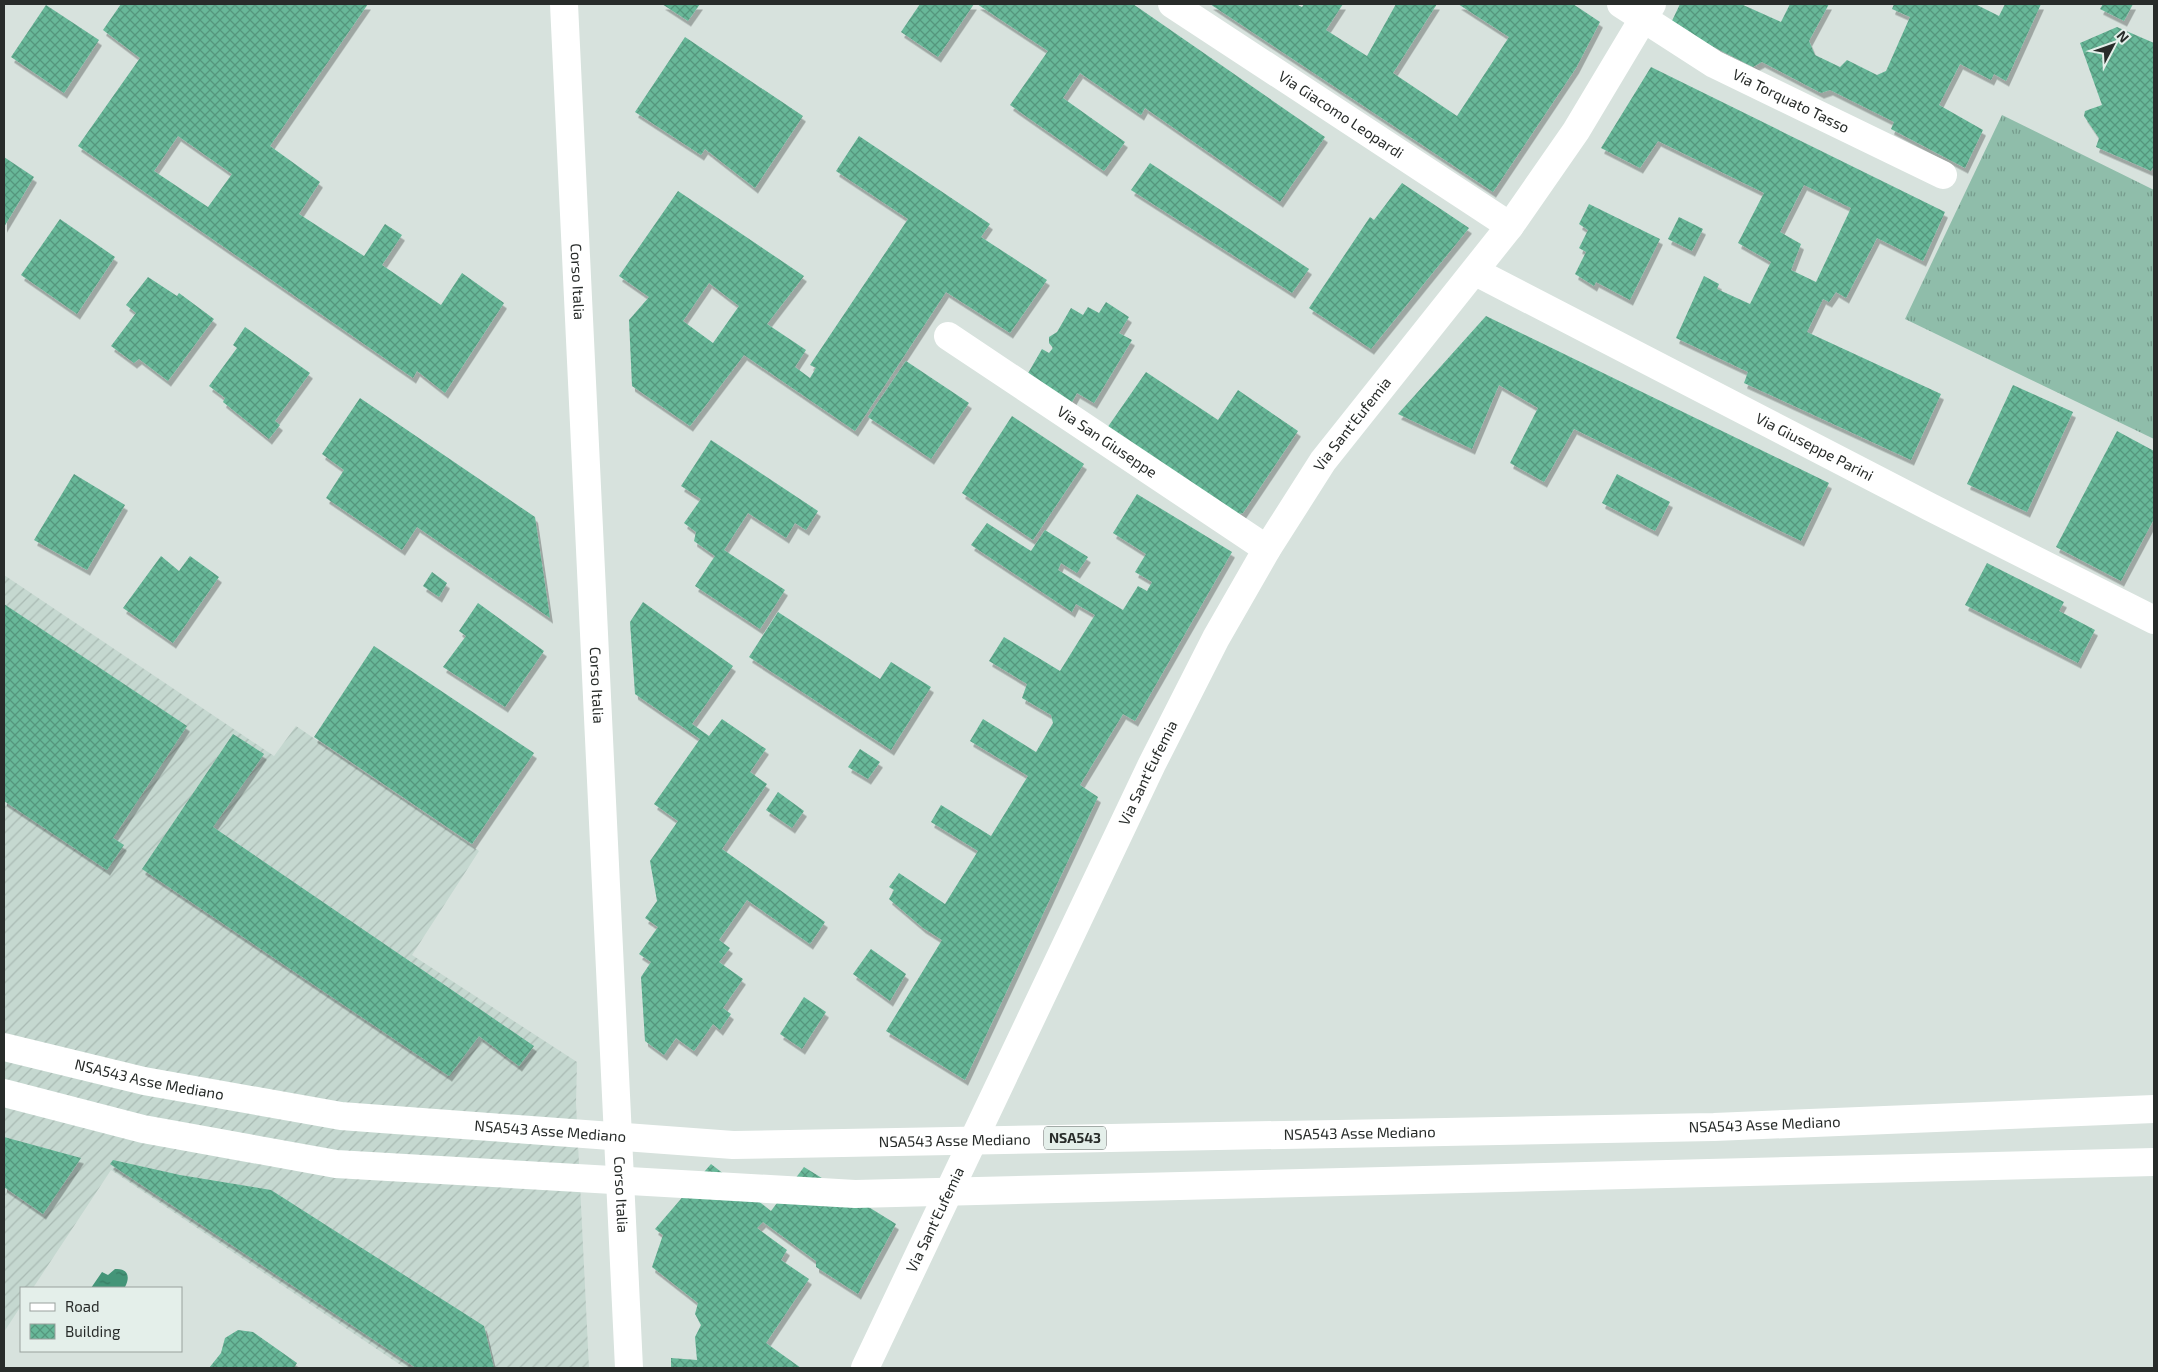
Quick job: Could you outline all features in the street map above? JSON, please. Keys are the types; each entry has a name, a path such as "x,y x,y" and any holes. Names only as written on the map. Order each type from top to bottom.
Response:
{"main road":[{"name":"Corso Italia","path":"564,4 629,1368"},
{"name":"Via Giacomo Leopardi","path":"1172,4 1510,226"},
{"name":"Via Torquato Tasso","path":"1621,4 1648,12 1714,64 1943,175"},
{"name":"Via Sant'Eufemia","path":"865,1368 1152,764 1216,638 1267,549 1323,461 1476,272 1510,226 1576,131 1648,12"},
{"name":"Via Giuseppe Parini","path":"1476,272 1930,508 2154,620"},
{"name":"Via San Giuseppe","path":"948,336 1267,549"},
{"name":"NSA543 Asse Mediano","path":"4,1047 144,1081 341,1116 733,1144 1714,1127 2154,1109"},
{"path":"4,1093 143,1129 336,1164 855,1194 2154,1162"}],"shaded area":[{"path":"4,575 274,756 296,726 479,851 412,955 577,1062 576,1103 589,1368 405,1368 111,1170 34,1287 20,1287 20,1308 4,1332"}],"green space":[{"path":"2002,115 2154,190 2154,439 1905,319"}],"water":[{"path":"115,1269 125,1271 128,1279 125,1287 92,1287 102,1272 108,1275"}],"building":[{"path":"121,4 368,4 270,146 320,182 299,214 364,256 385,224 402,235 382,265 441,305 462,273 504,303 445,393 417,371 413,378 78,146 140,58 103,30","holes":["178,136 232,174 208,207 154,171"]},
{"path":"662,4 700,4 688,21"},
{"path":"920,4 974,4 938,57 901,32"},
{"path":"977,4 1133,4 1325,137 1280,202 1145,108 1141,115 1080,73 1063,98 1125,142 1104,171 1010,105 1048,51"},
{"path":"1210,4 1296,4 1302,7 1304,4 1343,4 1326,30 1367,56 1396,4 1437,4 1393,73 1457,116 1509,37 1458,4 1573,4 1600,22 1576,68 1493,192"},
{"path":"1680,4 1741,4 1781,22 1790,4 1829,4 1809,41 1815,55 1840,67 1847,60 1877,75 1886,71 1910,17 1892,9 1894,4 1975,4 1999,16 2005,4 2041,4 2006,81 1994,74 1991,80 1960,64 1939,105 1983,130 1965,168 1891,129 1894,122 1830,90 1821,93 1762,62 1753,67 1670,25"},
{"path":"2103,4 2133,4 2124,21 2100,9"},
{"path":"46,5 99,40 64,93 11,57"},
{"path":"2117,27 2154,43 2154,166 2151,171 2096,147 2099,138 2084,116 2085,111 2102,105 2080,43"},
{"path":"685,37 803,116 755,188 705,149 701,155 635,112"},
{"path":"1651,67 1945,212 1923,261 1877,238 1846,298 1836,292 1829,302 1823,299 1807,332 1941,394 1911,460 1744,383 1748,372 1676,338 1704,276 1719,284 1717,289 1750,304 1771,262 1738,243 1764,193 1658,141 1640,168 1601,148","holes":["1804,185 1851,208 1816,282 1791,270 1801,244 1780,232"]},
{"path":"859,136 990,224 981,237 1047,280 1010,333 946,292 855,431 744,355 690,426 632,386 629,320 649,297 619,276 678,191 804,276 767,324 806,350 795,367 810,378 816,368 810,365 908,219 836,171","holes":["709,283 739,306 713,343 683,321"]},
{"path":"4,157 34,177 4,227"},
{"path":"1150,163 1309,269 1292,293 1131,190"},
{"path":"1402,183 1469,228 1371,349 1309,308 1370,217 1374,220"},
{"path":"1589,204 1660,239 1630,300 1596,282 1594,286 1575,274 1586,252 1579,248 1588,230 1579,224"},
{"path":"1679,217 1703,229 1692,251 1668,239"},
{"path":"60,219 115,257 77,314 21,275"},
{"path":"148,277 177,296 179,293 214,319 168,381 139,359 134,363 111,346 136,313 126,305"},
{"path":"1106,302 1129,317 1119,333 1132,340 1094,403 1077,393 1071,404 1027,375 1042,349 1049,353 1053,348 1049,343 1049,337 1057,332 1071,308 1083,315 1088,307 1099,313"},
{"path":"1486,316 1829,483 1801,541 1574,429 1544,482 1510,463 1538,408 1499,385 1472,449 1398,414"},
{"path":"245,327 310,373 275,421 280,425 269,439 223,402 225,398 209,386 237,348 233,345"},
{"path":"906,361 969,403 931,459 868,417"},
{"path":"1146,372 1218,420 1238,390 1298,431 1243,513 1231,516 1105,431"},
{"path":"2013,385 2073,412 2027,512 1967,484"},
{"path":"360,398 535,517 550,618 417,527 402,550 326,498 344,470 322,454"},
{"path":"1012,416 1084,464 1033,540 962,493"},
{"path":"2117,431 2154,451 2154,519 2121,581 2056,547"},
{"path":"711,440 818,511 806,530 795,523 786,538 748,513 724,550 785,590 760,629 695,586 715,556 694,541 696,532 684,523 701,499 681,486"},
{"path":"74,474 125,505 87,570 34,540"},
{"path":"1617,474 1670,502 1655,531 1602,503"},
{"path":"1137,494 1232,552 1135,721 1123,714 1080,785 1098,797 965,1080 886,1031 942,940 923,928 889,899 894,890 889,887 899,873 945,904 978,851 931,822 941,805 991,836 1028,776 970,741 983,719 1036,752 1053,723 1051,715 1022,698 1027,684 989,661 1004,637 1060,671 1095,615 1076,604 1072,612 971,545 987,523 1031,551 1045,530 1088,557 1077,573 1061,563 1058,570 1123,610 1138,586 1147,591 1152,582 1135,572 1146,554 1113,533"},
{"path":"161,556 179,571 190,556 219,577 173,643 123,608"},
{"path":"1987,563 2064,602 2059,611 2095,630 2078,663 1965,605"},
{"path":"432,572 447,583 439,597 423,586"},
{"path":"643,602 733,666 692,724 709,736 722,719 766,749 750,772 767,784 722,849 825,922 810,944 747,900 719,940 730,948 719,962 743,979 723,1008 731,1014 720,1030 713,1024 694,1051 676,1038 664,1055 645,1041 641,977 651,962 639,954 658,927 645,918 657,901 650,861 678,821 654,804 700,739 635,694 630,622"},
{"path":"478,603 544,651 505,707 443,667 466,636 459,631"},
{"path":"4,604 187,726 113,838 124,845 107,870 4,801"},
{"path":"778,612 880,679 891,662 931,687 891,750 749,657"},
{"path":"374,646 534,753 472,844 314,737"},
{"path":"233,734 264,754 213,827 534,1046 519,1066 479,1036 449,1076 142,869"},
{"path":"860,749 880,762 868,779 848,767"},
{"path":"778,792 804,811 792,828 766,810"},
{"path":"871,949 906,974 890,1001 853,974"},
{"path":"804,997 826,1012 802,1049 780,1034"},
{"path":"4,1137 81,1158 43,1214 4,1187"},
{"path":"113,1160 180,1175 271,1190 484,1326 494,1368 416,1368 110,1164"},
{"path":"711,1164 771,1211 804,1167 896,1224 858,1294 816,1267 816,1261 763,1222 757,1228 787,1250 781,1260 809,1279 766,1343 801,1368 671,1368 671,1358 697,1360 695,1337 701,1325 695,1314 698,1303 652,1267 663,1235 655,1229"},
{"path":"238,1330 253,1332 297,1363 294,1368 209,1368 221,1353 225,1338"}]}
